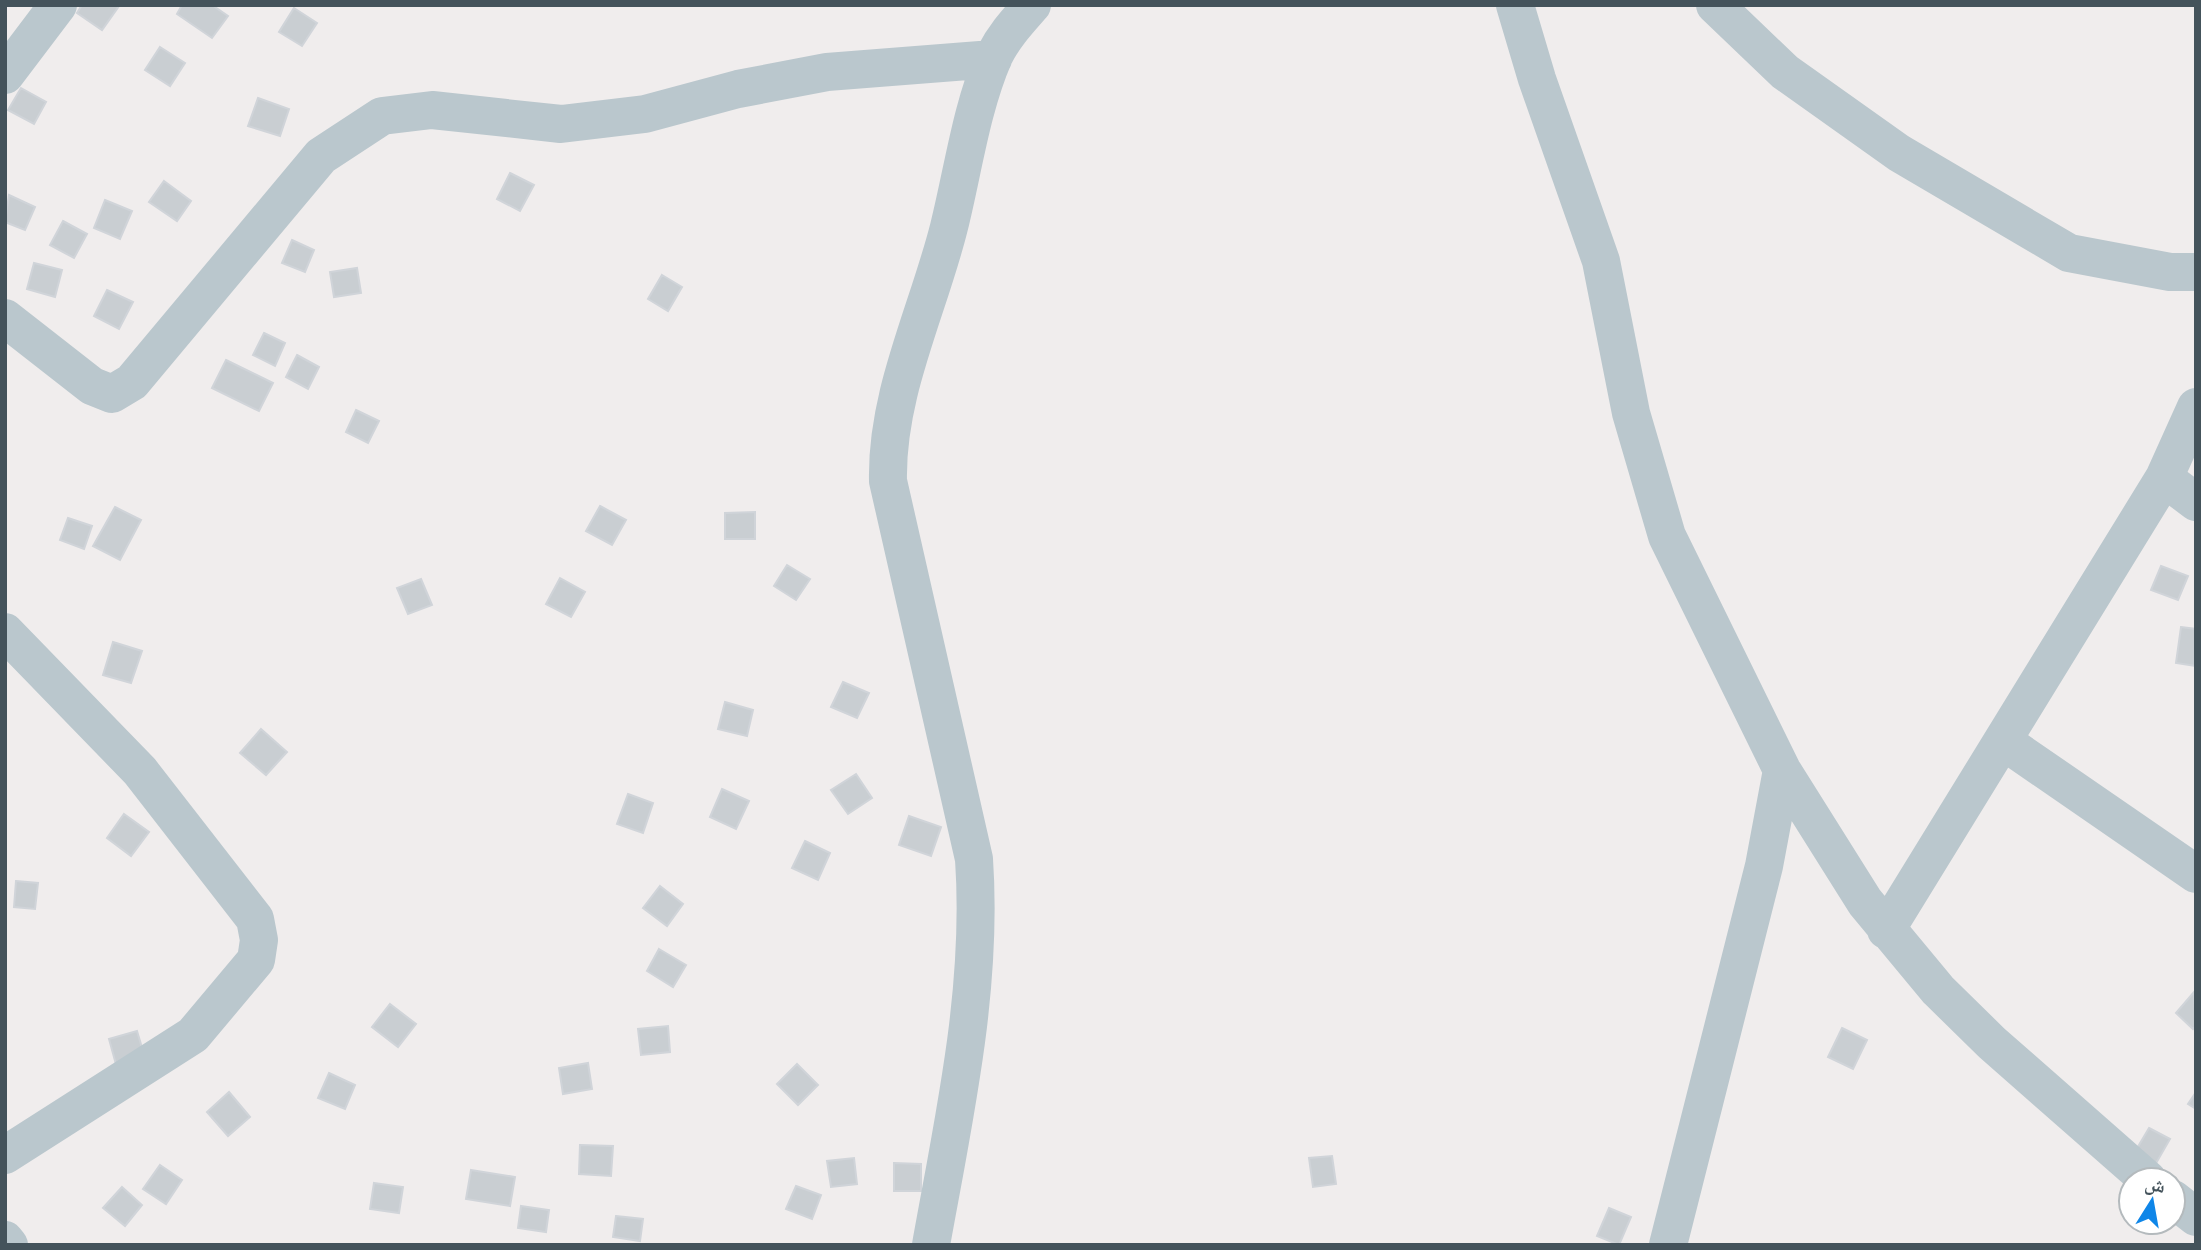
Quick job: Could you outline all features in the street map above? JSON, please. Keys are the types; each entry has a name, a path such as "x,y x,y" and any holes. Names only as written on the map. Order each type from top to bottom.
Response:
{"street":[{"path":"5,75 58,5"},
{"path":"931,1245 966,1046 978,918 974,859 888,481 887,450 898,396 948,229 969,140 993,59 1005,35 1032,5"},
{"path":"1516,5 1537,79 1601,261 1631,413 1667,537 1782,770 1866,902 1886,930 1938,989 1992,1043 2132,1166"},
{"path":"1716,5 1785,72 1899,153 2069,253 2170,272 2196,272"},
{"path":"5,318 92,386 112,394 132,382 321,156 382,116 432,110 561,124 645,114 738,89 827,72 993,59"},
{"path":"1886,930 2164,478 2196,407"},
{"path":"2164,478 2196,502"},
{"path":"5,632 141,771 255,919 259,940 256,960 193,1035 5,1154"},
{"path":"2003,741 2196,874"},
{"path":"1668,1245 1764,866 1782,770"},
{"path":"5,1240 9,1245"}],"building":[{"path":"82,5 119,6 102,30 77,13"},
{"path":"182,5 212,5 228,16 212,38 177,14"},
{"path":"294,8 317,23 302,46 279,32"},
{"path":"160,47 185,63 170,86 145,70"},
{"path":"21,88 46,102 34,124 8,110"},
{"path":"258,98 289,109 280,136 248,126"},
{"path":"510,173 534,185 520,211 497,199"},
{"path":"164,181 191,201 177,221 149,202"},
{"path":"9,195 35,207 25,230 5,222"},
{"path":"105,200 132,211 120,239 94,228"},
{"path":"63,221 87,234 74,258 50,245"},
{"path":"292,240 314,250 305,272 282,263"},
{"path":"34,263 62,270 55,297 27,289"},
{"path":"357,268 361,293 334,297 330,272"},
{"path":"662,275 682,287 668,311 648,299"},
{"path":"107,290 133,302 119,329 94,316"},
{"path":"264,333 285,343 275,366 253,355"},
{"path":"297,355 319,367 308,389 286,377"},
{"path":"226,360 273,383 259,411 212,388"},
{"path":"356,410 379,421 368,443 346,432"},
{"path":"600,506 626,520 612,545 586,531"},
{"path":"115,507 141,520 120,560 93,546"},
{"path":"755,512 755,539 725,539 725,513"},
{"path":"68,518 92,526 84,549 60,540"},
{"path":"787,565 810,579 796,600 774,586"},
{"path":"2161,566 2188,576 2178,600 2151,590"},
{"path":"560,578 585,592 571,617 546,604"},
{"path":"421,579 432,605 408,614 397,588"},
{"path":"2181,627 2196,629 2196,666 2176,663"},
{"path":"113,642 142,651 131,683 103,675"},
{"path":"843,682 869,693 857,718 831,707"},
{"path":"725,702 753,710 747,736 718,729"},
{"path":"261,729 287,752 266,775 240,753"},
{"path":"856,774 872,798 848,814 831,790"},
{"path":"722,789 749,801 736,829 710,817"},
{"path":"628,794 653,803 643,833 617,824"},
{"path":"124,814 149,832 131,856 107,838"},
{"path":"909,816 941,827 931,856 899,845"},
{"path":"805,841 830,853 818,880 792,868"},
{"path":"16,881 38,883 35,909 14,907"},
{"path":"660,886 683,904 667,926 643,908"},
{"path":"659,949 686,965 673,987 647,971"},
{"path":"2194,992 2196,1026 2193,1029 2176,1013"},
{"path":"390,1004 416,1024 398,1047 372,1027"},
{"path":"668,1026 670,1052 641,1055 638,1029"},
{"path":"1842,1028 1867,1040 1853,1069 1828,1057"},
{"path":"137,1031 146,1061 117,1068 109,1039"},
{"path":"588,1063 592,1089 563,1094 559,1068"},
{"path":"797,1064 818,1085 798,1105 777,1084"},
{"path":"329,1073 355,1085 345,1109 318,1098"},
{"path":"229,1092 250,1117 228,1136 207,1112"},
{"path":"2196,1092 2196,1109 2188,1104"},
{"path":"2149,1128 2170,1139 2154,1166 2127,1166"},
{"path":"580,1145 613,1146 611,1176 579,1174"},
{"path":"1332,1156 1336,1184 1313,1187 1309,1158"},
{"path":"854,1158 857,1184 831,1187 827,1161"},
{"path":"894,1163 921,1164 921,1191 894,1191"},
{"path":"160,1165 182,1180 166,1204 143,1189"},
{"path":"471,1170 515,1177 510,1206 466,1199"},
{"path":"374,1183 403,1187 399,1213 370,1209"},
{"path":"796,1186 821,1195 812,1219 786,1209"},
{"path":"122,1187 142,1205 125,1226 103,1208"},
{"path":"521,1206 549,1210 546,1232 518,1228"},
{"path":"1609,1208 1631,1217 1619,1245 1597,1236"},
{"path":"616,1216 643,1219 640,1241 613,1237"}]}
